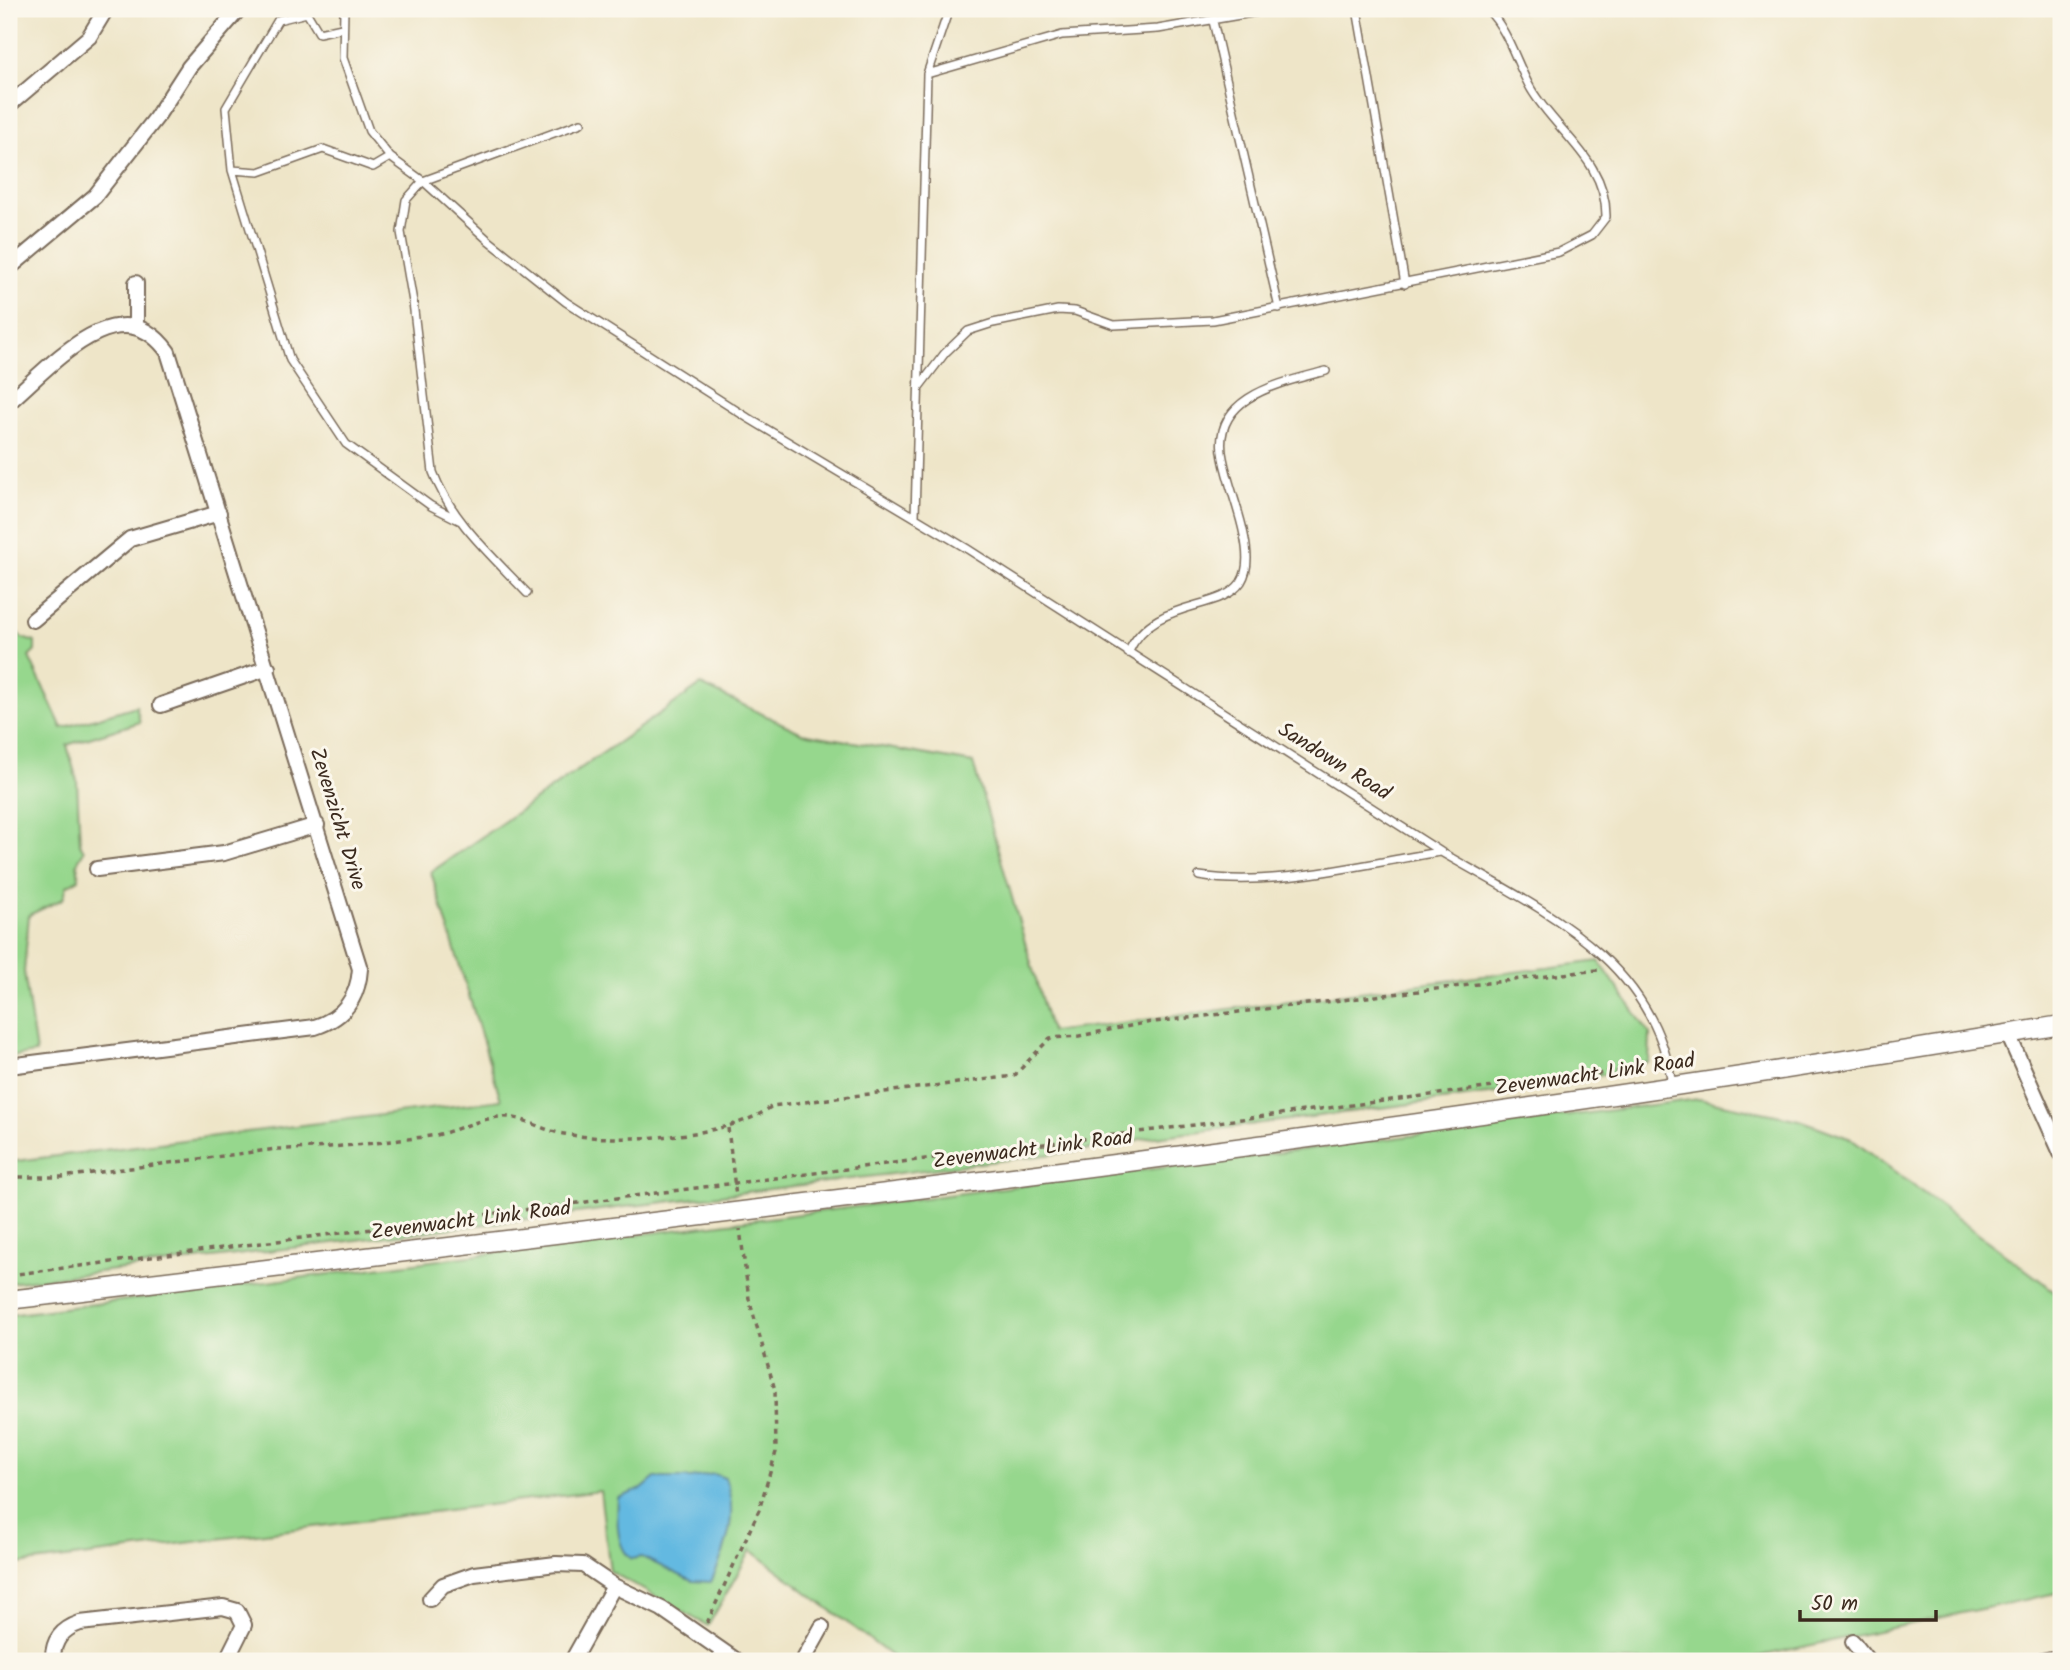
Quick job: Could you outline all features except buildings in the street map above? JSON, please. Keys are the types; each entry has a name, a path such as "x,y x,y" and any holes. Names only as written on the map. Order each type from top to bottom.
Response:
{"street":[{"path":"9,105 89,37 106,9"},
{"path":"9,268 95,196 156,118 189,67 239,9"},
{"path":"9,401 93,333 114,325 136,327 136,283"},
{"name":"Zevenzicht Drive","path":"9,1066 315,1027 335,1018 351,1003 360,970 168,352 155,336 136,327"},
{"path":"33,620 130,539 219,513"},
{"path":"161,705 268,668"},
{"path":"97,869 224,853 317,825"},
{"name":"Zevenwacht Link Road","path":"9,1300 738,1211 1673,1089 2061,1025"},
{"path":"2008,1034 2061,1153"},
{"path":"430,1599 443,1585 456,1578 556,1564 583,1565 614,1586 662,1609 702,1634 737,1661"},
{"path":"572,1661 614,1586"},
{"path":"53,1661 56,1642 72,1626 222,1607 237,1611 244,1625 226,1661"},
{"path":"803,1661 822,1627"},
{"path":"1853,1642 1868,1661"},
{"path":"2042,1661 2061,1657"}],"lane":[{"name":"Sandown Road","path":"344,9 343,58 369,131 390,157 423,181 488,240 566,302 748,418 915,517 1441,852 1515,895 1603,954 1636,991 1657,1027 1669,1058 1673,1089"},
{"path":"915,517 927,74 948,9"},
{"path":"927,74 1062,36 1158,29 1275,9"},
{"path":"1357,9 1405,284"},
{"path":"919,387 945,353 968,331 993,323 1058,310 1075,310 1114,324 1213,320 1559,252 1592,235 1606,217 1604,194 1586,157 1532,90 1502,27 1488,9"},
{"path":"342,28 319,33 307,13 278,20 226,108 232,170 290,360 346,444 431,506 459,520"},
{"path":"1213,21 1279,308"},
{"path":"527,593 459,520 442,496 428,451 413,302 401,232 406,200 423,181 581,122"},
{"path":"232,170 260,172 323,149 373,167 390,157"},
{"path":"1128,653 1134,640 1155,621 1230,592 1241,581 1247,565 1246,547 1222,455 1221,437 1224,422 1233,409 1252,394 1326,371"},
{"path":"1199,876 1221,879 1283,876 1441,852"}],"path":[{"path":"9,1177 62,1177 276,1149 308,1149 433,1136 508,1117 561,1134 592,1138 630,1138 728,1128 760,1116 772,1106 1014,1076 1050,1038 1158,1021 1614,966"},
{"path":"9,1275 1644,1068"},
{"path":"702,1634 759,1510 776,1452 775,1390 749,1299 728,1128"}],"green space":[{"path":"9,628 13,628 22,638 35,642 35,651 29,657 62,728 136,706 140,722 67,745 77,781 80,844 84,851 77,863 79,879 67,886 63,899 29,915 24,972 36,1053 9,1057"},
{"path":"701,685 802,733 973,763 1051,1032 1599,961 1650,1034 1649,1062 1573,1083 1140,1139 1126,1145 9,1283 9,1162 501,1100 431,872"},
{"path":"1699,1099 1800,1120 1851,1139 2061,1296 2061,1592 1737,1661 898,1661 751,1550 708,1626 610,1571 600,1491 9,1565 9,1315"}],"water":[{"path":"714,1474 725,1478 731,1518 726,1544 711,1582 692,1581 642,1557 632,1559 626,1554 618,1531 618,1498 642,1489 655,1478 691,1478"}]}
